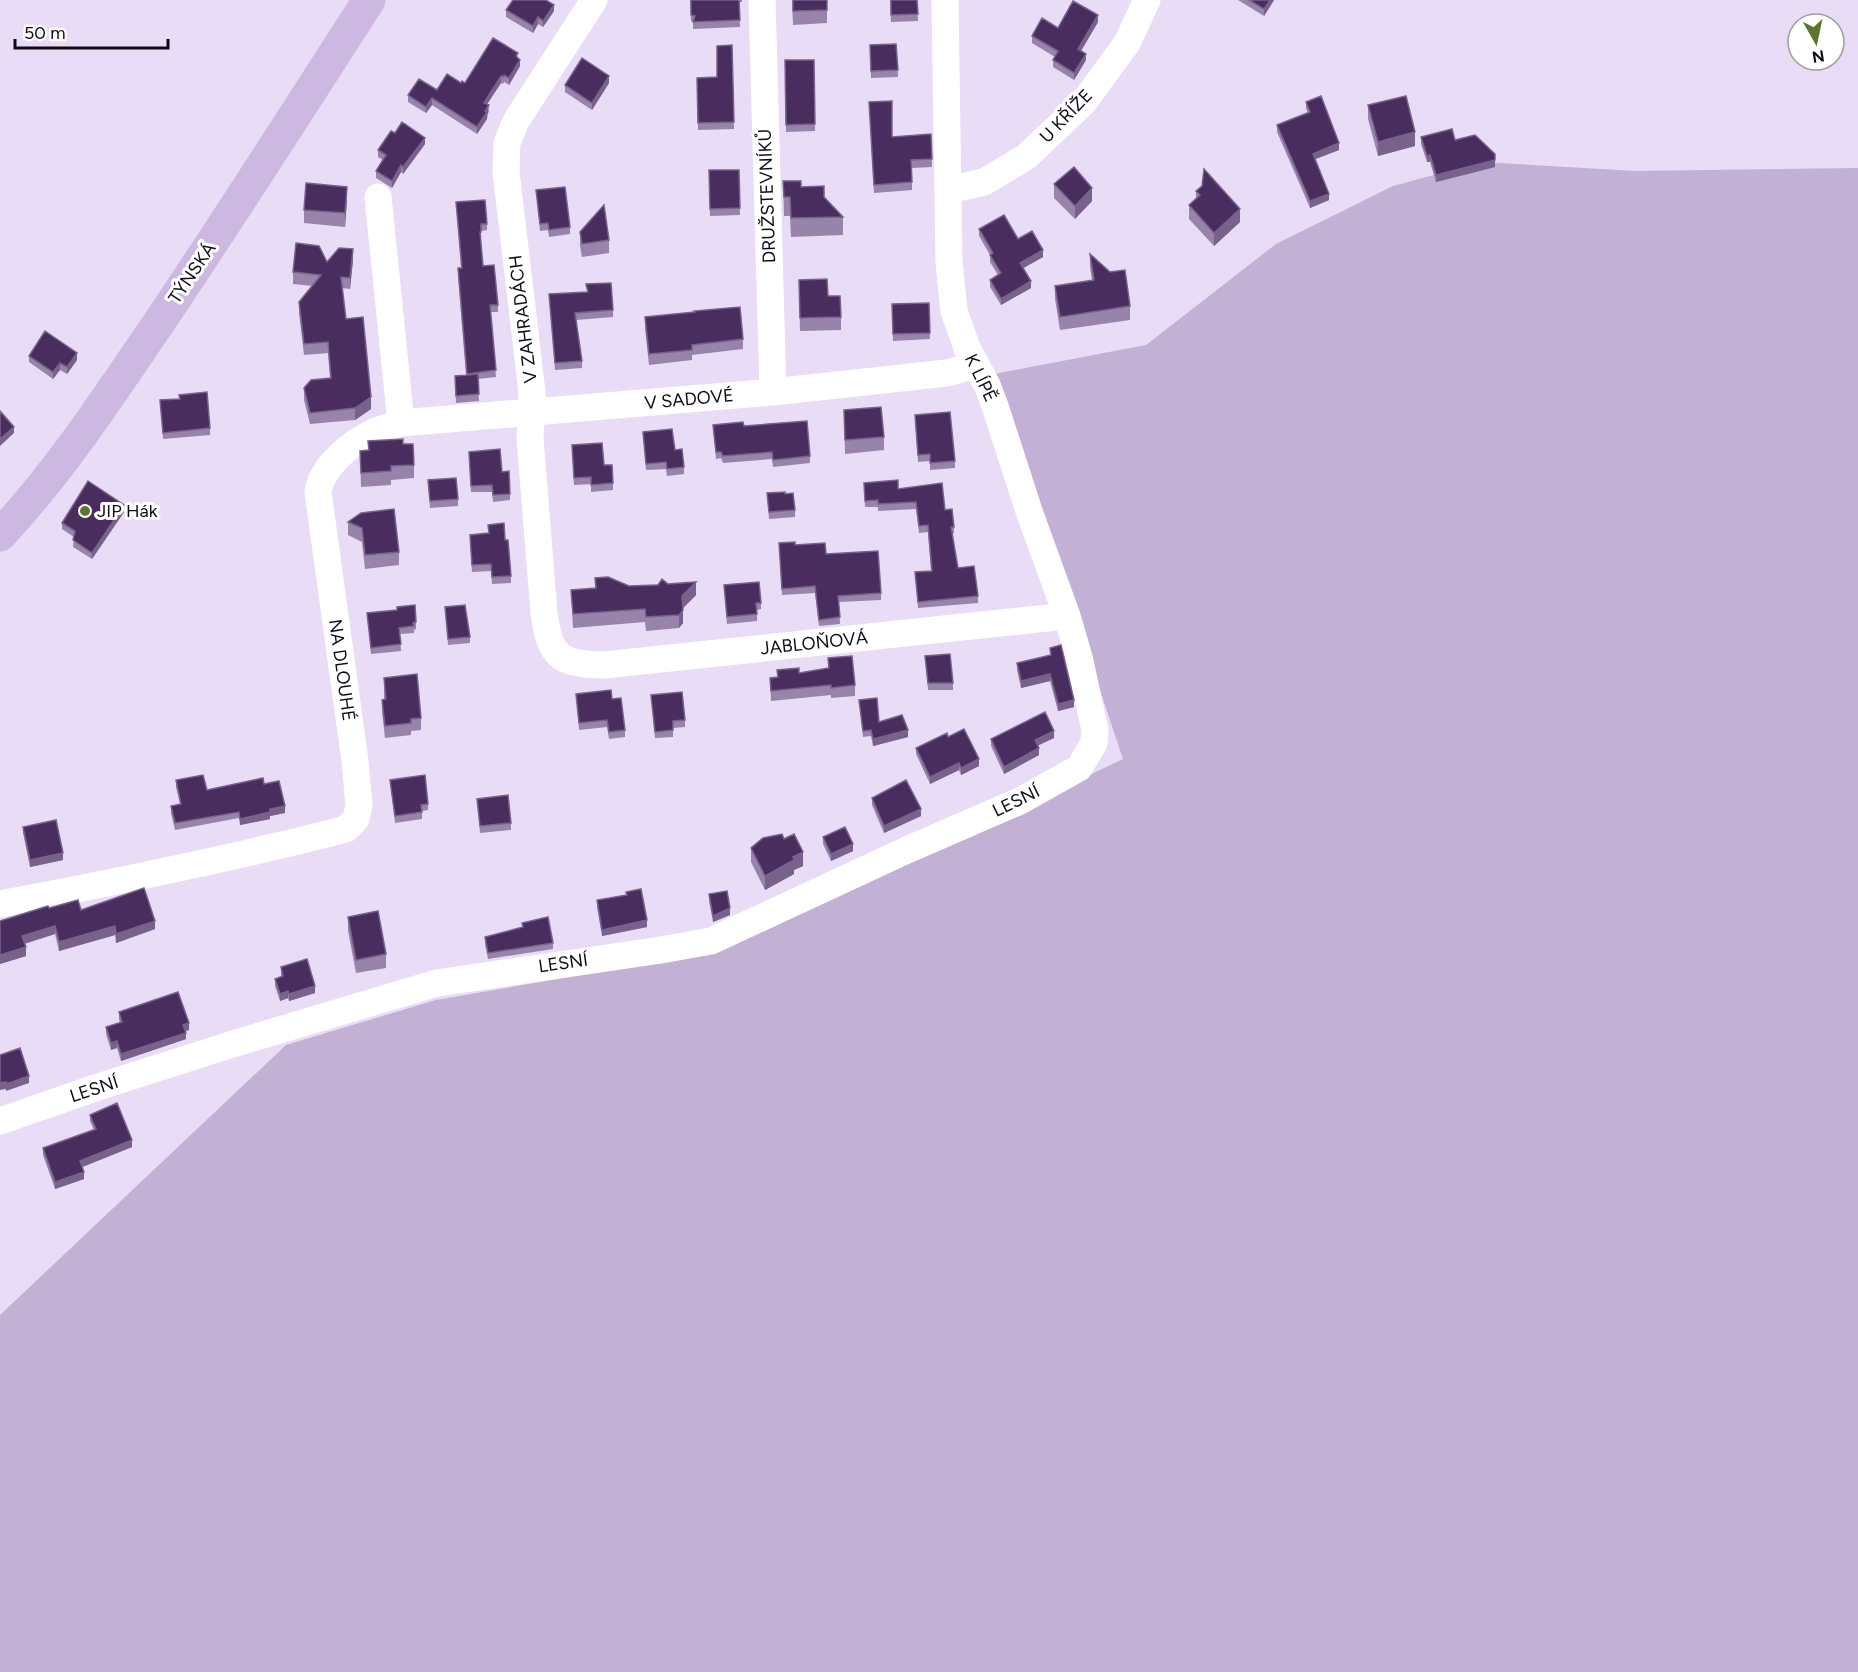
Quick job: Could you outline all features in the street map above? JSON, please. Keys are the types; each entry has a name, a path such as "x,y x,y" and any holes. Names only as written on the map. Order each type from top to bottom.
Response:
{"main road":[{"name":"TÝNSKÁ","path":"0,535 19,515 87,428 239,204 369,0"}],"street":[{"name":"V ZAHRADÁCH","path":"561,658 551,646 546,632 544,613 530,438 532,392 506,172 507,143 516,121 594,0"},
{"name":"DRUŽSTEVNÍKŮ","path":"762,0 773,392"},
{"name":"K LÍPĚ","path":"945,0 952,300 960,332 995,406 1029,512 1067,616 1086,686 1095,730 1094,744"},
{"name":"U KŘÍŽE","path":"948,189 984,182 1026,157 1083,103 1127,43 1147,0"},
{"path":"378,197 400,423"},
{"name":"V SADOVÉ","path":"400,423 773,392 947,373 976,365"},
{"name":"NA DLOUHÉ","path":"0,904 260,851 346,829 356,819 359,805 355,760 318,492 327,471 356,442 400,423"},
{"name":"JABLOŇOVÁ","path":"561,658 577,664 604,665 1067,616"},
{"name":"LESNÍ","path":"0,1121 236,1043 437,983 711,941 907,850 1020,801 1079,768 1094,744"}],"shaded area":[{"path":"1482,162 1635,171 1858,168 1858,1672 0,1672 0,1315 286,1045 436,1000 702,954 745,939 1123,759 994,374 1146,345 1276,244 1393,186"}],"building":[{"path":"513,0 546,0 554,5 543,21 538,17 533,26 506,10"},
{"path":"691,0 739,0 740,20 693,22 695,16 691,15"},
{"path":"793,0 827,0 827,10 793,11"},
{"path":"891,0 917,0 918,14 891,15"},
{"path":"1249,0 1270,0 1264,9"},
{"path":"1073,1 1098,15 1078,49 1086,54 1074,73 1053,60 1058,51 1032,36 1042,18 1058,28"},
{"path":"493,38 518,53 516,56 520,60 509,78 501,76 484,103 489,105 485,111 487,112 477,127 432,98 426,107 408,95 419,79 437,90 447,74 465,83"},
{"path":"896,44 898,70 871,71 870,45"},
{"path":"732,45 734,122 698,123 697,78 717,77 717,46"},
{"path":"582,58 609,76 592,103 565,85"},
{"path":"785,60 814,60 815,124 786,125"},
{"path":"1321,96 1339,143 1313,154 1329,194 1310,201 1277,125 1310,112 1306,102"},
{"path":"1406,96 1415,132 1378,142 1368,105"},
{"path":"892,101 892,137 931,134 932,159 911,160 912,182 874,185 869,102"},
{"path":"402,122 425,138 403,167 401,165 392,181 376,171 386,155 378,150 391,131 395,133"},
{"path":"1452,129 1455,140 1475,135 1495,154 1495,160 1436,175 1421,137"},
{"path":"1074,167 1092,188 1075,206 1054,184"},
{"path":"1204,169 1240,209 1214,233 1189,205 1200,195 1196,191 1202,186"},
{"path":"709,170 739,170 740,208 710,209"},
{"path":"783,181 801,181 801,187 824,186 824,197 843,217 791,218 790,197 784,197"},
{"path":"306,183 347,187 345,213 304,210"},
{"path":"565,187 570,227 549,230 548,223 540,224 536,190"},
{"path":"485,200 487,224 481,224 480,232 483,266 494,265 498,305 490,305 496,370 467,374 458,268 462,268 456,202"},
{"path":"604,205 609,240 582,244 580,232"},
{"path":"1004,215 1018,239 1032,231 1043,250 1020,263 1031,281 1001,299 990,280 1001,273 979,229"},
{"path":"296,243 319,246 327,262 339,248 353,249 350,278 341,277 346,319 363,317 371,397 355,408 310,413 304,388 311,380 331,378 328,342 304,344 299,302 321,275 293,272"},
{"path":"1090,254 1110,272 1125,270 1130,306 1060,317 1055,286 1094,280"},
{"path":"827,279 828,296 840,296 841,317 800,318 799,280"},
{"path":"611,283 613,310 575,313 582,361 555,363 549,294 588,292 586,284"},
{"path":"929,303 930,333 893,334 892,304"},
{"path":"740,307 743,339 692,345 692,350 649,354 645,317"},
{"path":"45,331 77,353 67,367 60,363 53,372 29,356"},
{"path":"478,374 479,394 456,396 455,376"},
{"path":"207,392 210,428 163,433 160,400 180,399 179,395"},
{"path":"881,407 884,437 845,440 844,410"},
{"path":"0,411 14,427 0,439"},
{"path":"950,412 955,461 930,463 930,454 918,455 915,415"},
{"path":"807,421 810,456 773,460 772,452 723,456 721,452 716,452 713,425 743,422 744,426"},
{"path":"672,429 675,450 682,449 684,467 667,469 666,462 646,464 643,432"},
{"path":"403,439 403,444 413,444 414,465 391,466 391,471 361,473 360,451 369,450 368,441"},
{"path":"602,443 604,465 612,465 613,483 591,485 591,477 574,478 572,445"},
{"path":"500,449 502,472 509,471 510,494 493,495 492,485 471,486 469,452"},
{"path":"456,478 458,499 430,501 428,480"},
{"path":"898,480 898,489 942,483 945,510 952,509 954,527 951,527 958,568 974,566 978,596 918,602 915,572 932,571 928,525 919,526 916,502 878,504 878,500 865,501 864,483"},
{"path":"88,481 124,505 92,553 73,540 75,531 62,523"},
{"path":"785,492 785,494 793,493 795,510 769,512 767,493"},
{"path":"394,509 399,552 365,555 362,528 348,522 361,513"},
{"path":"504,523 511,576 492,577 491,564 472,565 470,535 489,533 488,525"},
{"path":"795,542 795,545 825,543 826,554 878,551 881,593 838,596 840,617 819,620 815,586 782,589 779,543"},
{"path":"608,577 629,586 658,585 662,579 668,584 696,582 682,596 683,610 679,615 646,617 645,609 573,614 571,590 596,588 595,578"},
{"path":"759,582 761,603 756,603 757,614 727,617 724,585"},
{"path":"415,605 416,622 413,623 414,626 399,628 401,644 371,648 367,613 397,610 397,607"},
{"path":"465,605 470,637 448,639 445,607"},
{"path":"1061,645 1074,700 1058,704 1050,674 1021,681 1017,663 1051,655 1050,648"},
{"path":"950,654 953,683 928,683 925,656"},
{"path":"852,656 855,685 771,691 770,678 778,677 777,670 799,668 799,673 829,668 828,658"},
{"path":"417,674 421,718 411,719 411,723 385,726 382,700 386,699 384,678"},
{"path":"611,690 612,699 621,698 625,730 609,732 607,720 579,723 576,694"},
{"path":"682,692 685,720 673,721 673,730 655,732 651,695"},
{"path":"877,698 879,722 902,715 908,730 873,739 871,730 863,731 859,700"},
{"path":"1045,712 1054,731 1035,740 1039,748 1004,767 991,739"},
{"path":"964,729 979,759 961,768 959,763 930,777 916,748 947,733 948,737"},
{"path":"203,775 207,790 263,778 264,784 279,781 285,806 240,819 239,812 175,823 171,806 181,804 176,780"},
{"path":"425,775 428,804 421,805 422,812 395,816 390,780"},
{"path":"906,780 921,809 884,826 872,798"},
{"path":"508,795 511,823 480,826 477,799"},
{"path":"56,820 63,853 30,860 23,827"},
{"path":"845,827 853,844 831,854 823,837"},
{"path":"782,834 784,839 794,834 803,852 793,857 794,860 765,876 751,848 763,838"},
{"path":"144,888 155,921 116,934 115,926 59,942 55,926 22,936 26,947 0,955 0,921 48,906 49,908 78,900 81,910"},
{"path":"641,889 647,920 602,930 597,900 627,895 626,892"},
{"path":"727,891 730,908 713,916 709,894"},
{"path":"378,911 386,954 356,960 348,917"},
{"path":"548,917 553,943 488,953 485,937 523,927 522,923"},
{"path":"307,959 315,986 289,994 288,991 280,994 275,979 283,976 281,967"},
{"path":"178,992 189,1023 183,1025 186,1033 121,1054 117,1041 111,1043 106,1027 122,1022 119,1012"},
{"path":"20,1048 29,1076 6,1084 6,1082 0,1083 0,1055"},
{"path":"117,1103 132,1140 80,1161 84,1172 55,1182 43,1148 96,1129 90,1115"}],"place":[{"name":"JIP Hák","path":"85,511"}]}
